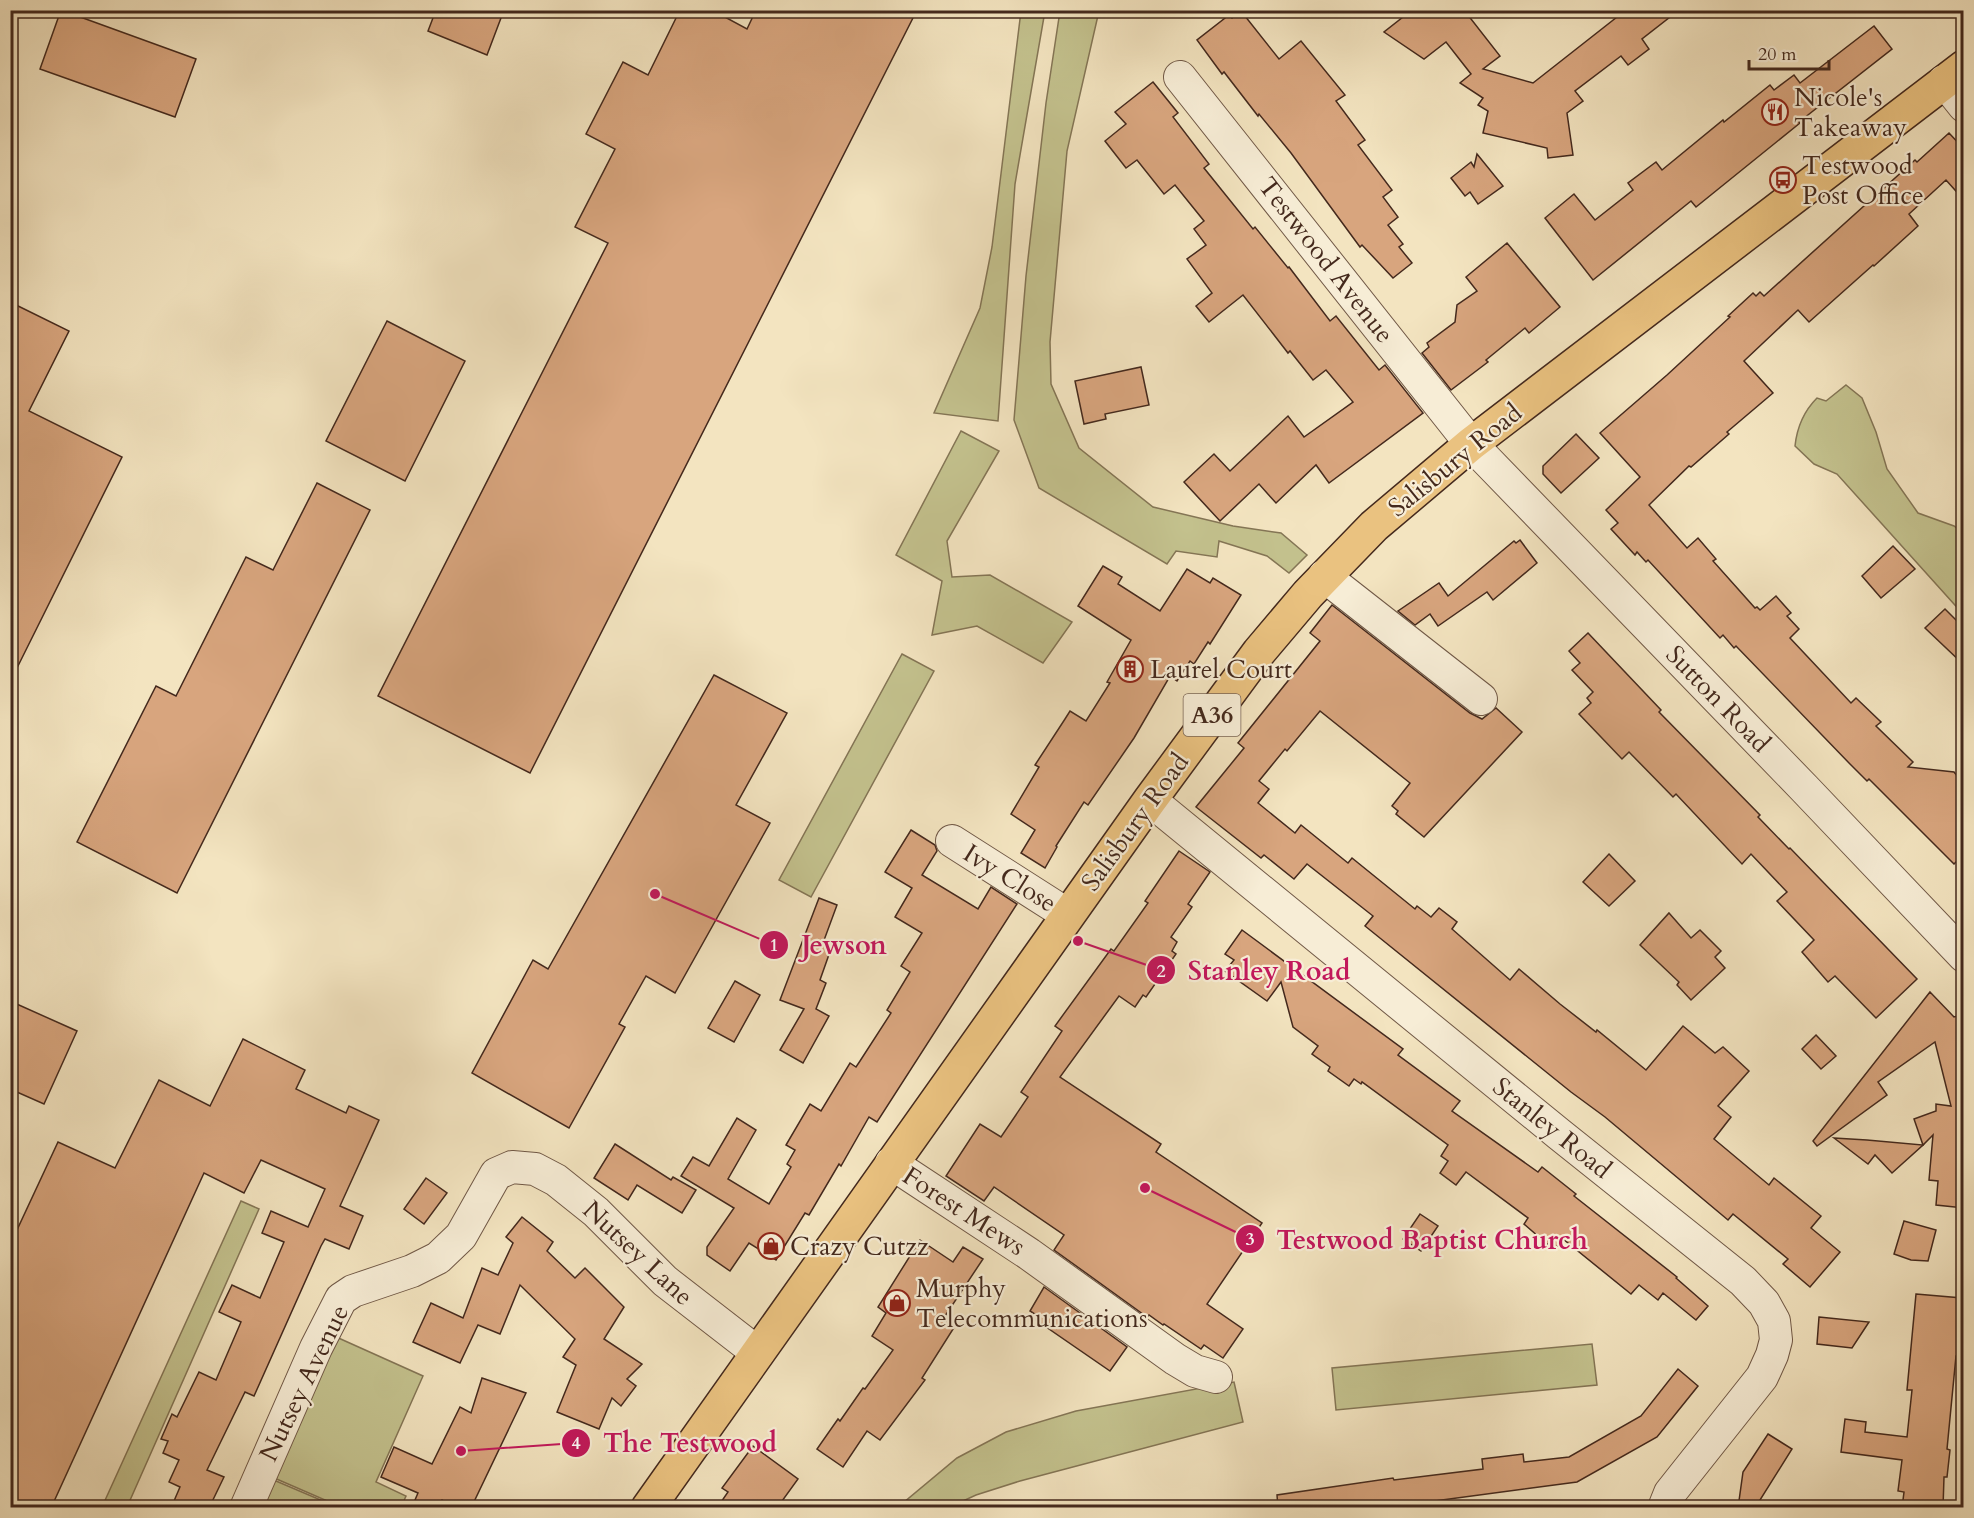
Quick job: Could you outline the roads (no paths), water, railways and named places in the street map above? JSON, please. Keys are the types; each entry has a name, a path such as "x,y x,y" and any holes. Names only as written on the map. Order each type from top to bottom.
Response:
{"main road":[{"name":"Salisbury Road","path":"648,1508 1150,800 1259,652 1324,576 1374,526 1471,444 1957,85"}],"street":[{"name":"Testwood Avenue","path":"1180,77 1471,444"},
{"name":"Sutton Road","path":"1471,444 1964,956"},
{"path":"1324,576 1481,699"},
{"name":"Stanley Road","path":"1150,800 1540,1119 1743,1281 1764,1303 1774,1321 1776,1340 1762,1377 1670,1493 1664,1508"},
{"name":"Ivy Close","path":"952,841 1068,915"},
{"name":"Forest Mews","path":"891,1163 1029,1254 1175,1359 1195,1371 1216,1377"},
{"name":"Nutsey Lane","path":"512,1167 535,1169 556,1180 596,1212 665,1281 758,1353"},
{"name":"Nutsey Avenue","path":"246,1508 316,1348 341,1299 353,1291 425,1265 438,1258 461,1236 496,1174 512,1167"}],"place":[{"name":"Nicole's Takeaway","path":"1775,112"},
{"name":"Testwood Post Office","path":"1783,180"},
{"name":"Laurel Court","path":"1130,669"},
{"name":"Jewson","path":"655,894"},
{"name":"Stanley Road","path":"1078,941"},
{"name":"Testwood Baptist Church","path":"1145,1188"},
{"name":"Crazy Cutzz","path":"771,1246"},
{"name":"Murphy Telecommunications","path":"897,1303"},
{"name":"The Testwood","path":"461,1451"}]}
